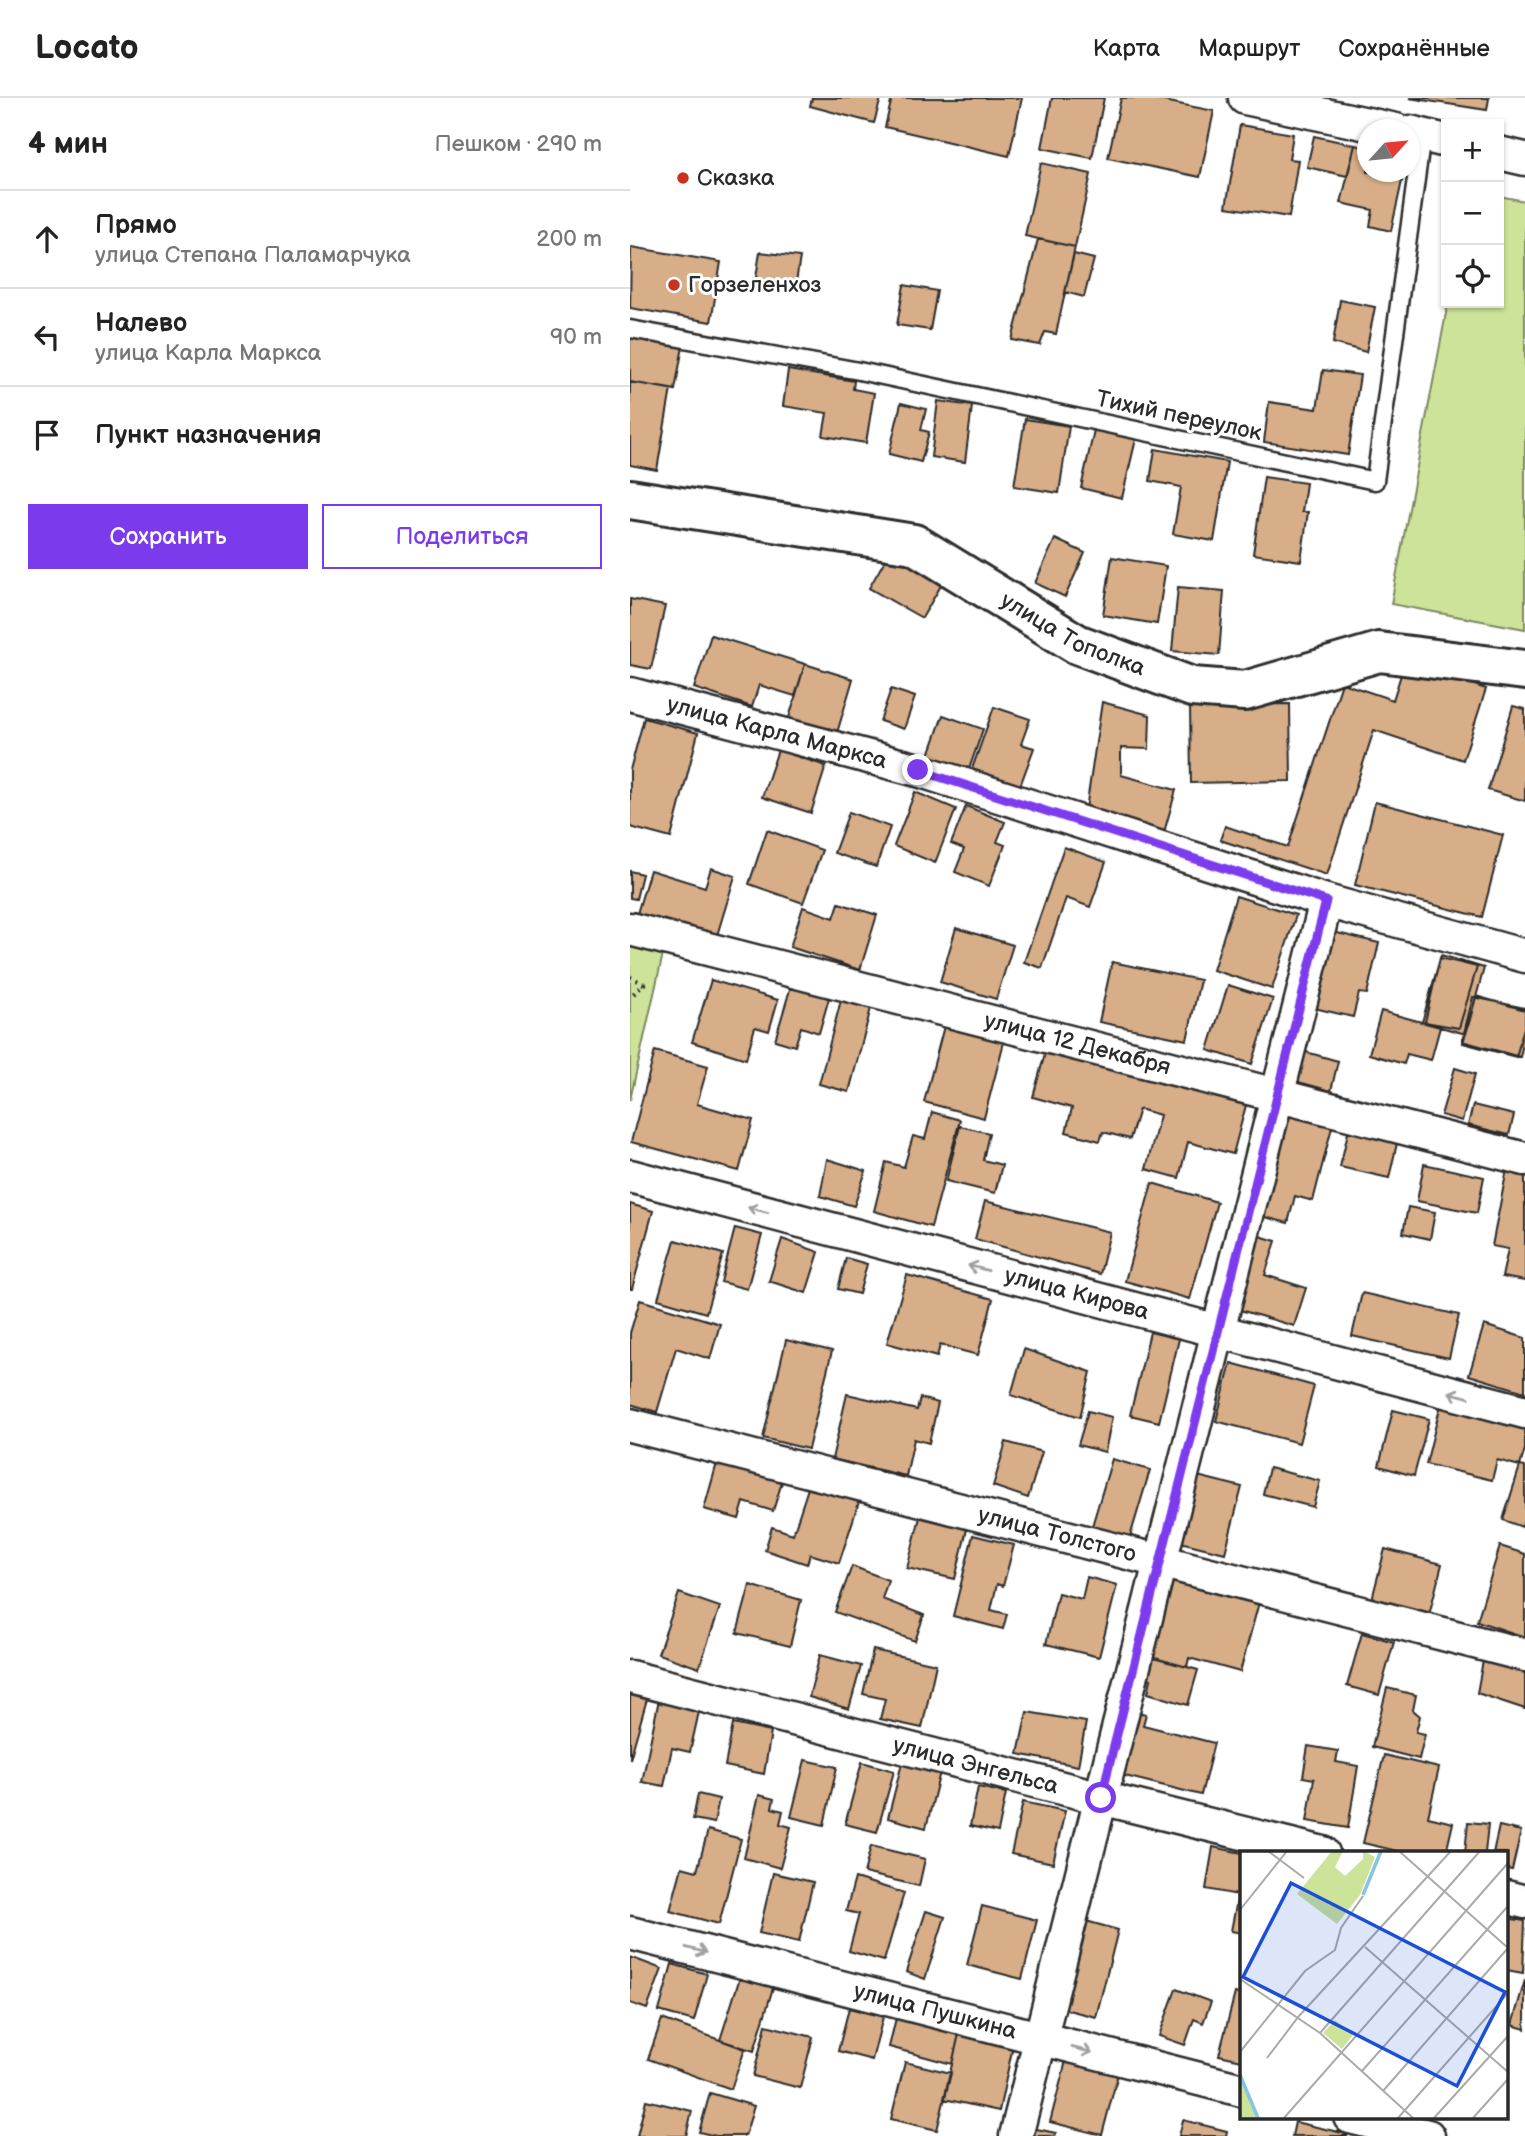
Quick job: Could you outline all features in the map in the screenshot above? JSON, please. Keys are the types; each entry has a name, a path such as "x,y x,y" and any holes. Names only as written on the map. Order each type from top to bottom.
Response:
{"street":[{"path":"1245,98 1357,121"},
{"path":"1504,154 1525,159"},
{"name":"улица Тополка","path":"630,499 914,544 1077,644 1192,687 1245,691 1379,652 1525,670"},
{"name":"улица Карла Маркса","path":"630,694 918,770 1326,901 1525,956"},
{"path":"1016,2136 1326,901"},
{"name":"улица 12 Декабря","path":"630,929 1525,1159"},
{"name":"улица Кирова","path":"630,1176 1525,1412"},
{"name":"улица Толстого","path":"630,1425 1525,1655"},
{"name":"улица Энгельса","path":"630,1677 1315,1851"},
{"path":"1508,1898 1525,1902"},
{"name":"улица Пушкина","path":"630,1933 1240,2090"},
{"path":"1358,2119 1428,2136"}],"lane":[{"name":"Тихий переулок","path":"630,329 859,371 1375,481 1412,182"}],"path":[{"path":"630,977 644,984 630,997"}],"green space":[{"path":"1504,197 1525,201 1525,629 1391,604 1447,308 1504,308"},
{"path":"630,947 663,954 630,1100"}],"building":[{"path":"812,98 881,98 874,123 810,106"},
{"path":"892,98 1022,98 1009,156 885,127"},
{"path":"1052,98 1104,98 1092,158 1042,148"},
{"path":"1121,98 1149,98 1214,111 1200,177 1108,158"},
{"path":"1409,98 1489,98 1487,110"},
{"path":"1240,125 1293,134 1289,159 1298,160 1289,217 1226,207"},
{"path":"1314,136 1355,145 1347,176 1307,167"},
{"path":"1355,145 1357,182 1402,182 1391,231 1370,226 1373,210 1341,203"},
{"path":"1041,163 1091,174 1075,247 1025,236"},
{"path":"1038,239 1075,247 1056,334 1045,332 1040,345 1012,340"},
{"name":"Горзеленхоз","path":"631,247 721,262 711,322 630,308"},
{"path":"760,252 800,257 795,289 755,284"},
{"path":"1074,254 1094,259 1084,297 1065,292"},
{"path":"904,285 937,291 930,330 897,325"},
{"path":"1340,300 1375,307 1366,352 1333,343"},
{"path":"630,337 683,346 675,390 630,382"},
{"path":"788,370 854,381 853,389 874,393 866,443 823,436 827,413 783,406"},
{"path":"1323,370 1360,375 1348,455 1264,442 1269,402 1317,409"},
{"path":"630,382 671,389 657,470 630,465"},
{"path":"938,401 972,406 965,462 931,457"},
{"path":"901,403 926,409 921,430 929,432 921,462 889,454"},
{"path":"1025,419 1069,426 1059,493 1014,486"},
{"path":"1094,430 1136,439 1122,498 1081,488"},
{"path":"1155,449 1227,462 1214,541 1173,534 1181,487 1150,481"},
{"path":"1264,477 1306,483 1302,512 1308,512 1301,561 1253,554"},
{"path":"1055,539 1085,553 1065,597 1035,583"},
{"path":"893,546 946,577 922,618 869,588"},
{"path":"1112,557 1166,566 1157,624 1103,615"},
{"path":"1178,587 1224,591 1219,655 1172,651"},
{"path":"630,599 665,606 651,669 630,665"},
{"path":"711,635 805,664 795,696 759,685 752,707 694,688"},
{"path":"1405,662 1486,689 1463,760 1374,730 1327,875 1220,840 1225,826 1288,847 1342,683 1393,700"},
{"path":"805,664 853,679 837,733 789,718"},
{"path":"891,689 915,697 904,729 880,721"},
{"path":"1102,702 1150,715 1149,749 1121,748 1121,775 1176,790 1163,836 1086,809"},
{"path":"1290,704 1291,781 1191,783 1190,705"},
{"path":"1513,706 1525,709 1525,801 1488,790"},
{"path":"994,707 1030,719 1021,744 1034,748 1020,786 972,769"},
{"path":"943,715 983,729 968,772 928,758"},
{"path":"644,718 698,733 671,838 630,827 630,770"},
{"path":"778,750 826,766 811,813 762,797"},
{"path":"915,792 956,809 935,863 894,846"},
{"path":"1375,802 1503,835 1482,917 1355,885"},
{"path":"966,806 1005,822 997,842 1005,845 989,886 955,872 964,849 951,844"},
{"path":"849,812 890,827 876,867 834,853"},
{"path":"767,830 822,850 803,903 749,884"},
{"path":"1064,847 1106,862 1090,907 1066,898 1042,968 1024,962"},
{"path":"711,868 735,876 715,942 636,917 650,870 705,887"},
{"path":"630,871 642,874 636,899 630,898"},
{"path":"1236,896 1296,915 1272,989 1213,970"},
{"path":"839,903 877,915 860,970 790,947 803,907 834,918"},
{"path":"956,928 1013,945 996,999 940,982"},
{"path":"1333,932 1379,943 1367,994 1359,993 1353,1017 1314,1008"},
{"path":"1441,955 1484,968 1466,1034 1422,1022"},
{"path":"1440,958 1477,967 1459,1028 1425,1022"},
{"path":"1112,962 1200,980 1187,1040 1099,1022"},
{"path":"711,980 778,1000 769,1031 755,1027 746,1059 692,1042"},
{"path":"1228,985 1273,999 1252,1064 1208,1050"},
{"path":"791,986 829,998 819,1033 801,1027 795,1046 775,1040"},
{"path":"1476,996 1525,1010 1525,1024 1516,1057 1463,1043"},
{"path":"1473,997 1525,1008 1525,1036 1520,1057 1462,1041"},
{"path":"841,1000 871,1008 849,1092 819,1084"},
{"path":"1381,1011 1440,1027 1431,1060 1407,1054 1404,1064 1369,1054"},
{"path":"944,1026 1004,1042 984,1118 924,1102"},
{"path":"1047,1046 1249,1094 1233,1154 1188,1142 1179,1178 1146,1169 1160,1115 1139,1109 1130,1139 1103,1132 1100,1141 1066,1132 1072,1108 1033,1097"},
{"path":"1299,1050 1338,1061 1331,1091 1291,1080"},
{"path":"655,1051 708,1066 697,1104 753,1120 739,1171 631,1142"},
{"path":"1455,1068 1475,1074 1462,1121 1441,1115"},
{"path":"1473,1105 1514,1115 1509,1135 1468,1125"},
{"path":"932,1112 960,1120 931,1227 874,1211 886,1162 904,1167 913,1136 925,1139"},
{"path":"1278,1113 1332,1127 1313,1201 1295,1196 1288,1223 1253,1214"},
{"path":"960,1126 989,1133 983,1160 1002,1165 995,1193 946,1181"},
{"path":"1349,1128 1398,1139 1389,1178 1340,1167"},
{"path":"827,1159 866,1171 854,1206 820,1196"},
{"path":"1424,1164 1484,1177 1477,1213 1417,1201"},
{"path":"1507,1169 1525,1172 1525,1281 1502,1277 1508,1249 1492,1246"},
{"path":"1152,1183 1217,1202 1190,1299 1125,1281"},
{"path":"985,1201 1110,1232 1100,1274 975,1239"},
{"path":"630,1204 653,1211 632,1289 630,1289"},
{"path":"1408,1207 1435,1212 1430,1239 1403,1233"},
{"path":"735,1228 762,1235 747,1289 721,1282"},
{"path":"1253,1234 1276,1241 1265,1275 1306,1288 1294,1326 1230,1307"},
{"path":"782,1239 819,1252 806,1293 769,1281"},
{"path":"675,1240 723,1254 706,1313 658,1299"},
{"path":"846,1258 867,1264 859,1294 838,1289"},
{"path":"907,1275 993,1299 978,1355 940,1345 937,1357 887,1343"},
{"path":"1362,1293 1459,1315 1449,1358 1352,1336"},
{"path":"640,1300 720,1324 710,1359 676,1348 657,1412 630,1404 630,1333"},
{"path":"1484,1325 1525,1338 1525,1392 1469,1375"},
{"path":"1150,1332 1179,1339 1159,1422 1130,1415"},
{"path":"786,1340 832,1351 808,1449 763,1438"},
{"path":"1024,1349 1091,1372 1080,1417 1011,1395"},
{"path":"1231,1363 1314,1386 1299,1443 1216,1421"},
{"path":"847,1394 917,1410 920,1398 938,1403 929,1443 914,1439 906,1476 832,1459"},
{"path":"1441,1404 1525,1426 1525,1449 1520,1466 1497,1460 1492,1480 1426,1464"},
{"path":"1393,1410 1429,1419 1414,1476 1379,1466"},
{"path":"1088,1411 1112,1417 1105,1452 1078,1445"},
{"path":"1006,1442 1042,1452 1028,1498 993,1486"},
{"path":"1112,1459 1150,1470 1130,1537 1092,1526"},
{"path":"717,1463 782,1482 773,1511 744,1502 739,1519 704,1509"},
{"path":"1520,1466 1525,1467 1525,1517 1522,1527 1503,1520"},
{"path":"1269,1468 1320,1481 1313,1507 1263,1494"},
{"path":"1177,1471 1242,1487 1225,1553 1160,1537"},
{"path":"809,1485 859,1502 839,1563 810,1554 807,1564 765,1550 772,1527 793,1534"},
{"path":"920,1517 967,1529 955,1579 907,1568"},
{"path":"973,1535 1014,1545 1003,1586 997,1584 991,1610 1007,1614 1003,1629 953,1616"},
{"path":"1500,1546 1525,1554 1525,1637 1477,1621"},
{"path":"1385,1549 1442,1564 1429,1615 1372,1599"},
{"path":"852,1566 888,1580 882,1599 924,1615 915,1641 835,1612"},
{"path":"1178,1573 1261,1595 1240,1672 1189,1658 1187,1667 1138,1654 1158,1581"},
{"path":"1087,1577 1117,1585 1099,1657 1046,1644 1058,1593 1082,1599"},
{"path":"750,1585 801,1600 790,1646 737,1633"},
{"path":"679,1593 720,1607 699,1668 658,1654"},
{"path":"1362,1633 1394,1642 1379,1695 1347,1686"},
{"path":"873,1650 936,1664 922,1728 880,1719 885,1699 863,1694"},
{"path":"820,1655 861,1666 849,1709 809,1697"},
{"path":"1144,1655 1198,1670 1188,1705 1148,1693 1151,1679 1138,1676"},
{"path":"1484,1655 1525,1666 1525,1709 1477,1693"},
{"path":"1387,1688 1416,1695 1413,1710 1420,1716 1416,1732 1425,1734 1419,1759 1372,1747"},
{"path":"630,1694 647,1699 630,1759"},
{"path":"659,1699 700,1707 690,1752 672,1748 664,1786 642,1782"},
{"path":"1129,1710 1146,1714 1143,1725 1214,1743 1201,1795 1113,1773"},
{"path":"1027,1712 1086,1722 1078,1766 1018,1754"},
{"path":"733,1724 771,1732 764,1774 725,1766"},
{"path":"1308,1746 1338,1751 1336,1762 1358,1766 1348,1828 1307,1821 1314,1779 1303,1777"},
{"path":"1384,1755 1439,1768 1428,1817 1453,1823 1446,1851 1397,1851 1363,1843"},
{"path":"805,1760 837,1767 824,1825 791,1817"},
{"path":"862,1762 894,1771 877,1832 845,1824"},
{"path":"902,1763 940,1772 926,1828 888,1818"},
{"path":"978,1787 1006,1793 998,1832 970,1826"},
{"path":"698,1794 719,1799 714,1823 693,1819"},
{"path":"759,1795 774,1799 772,1808 783,1811 780,1824 791,1827 780,1868 744,1858"},
{"path":"1023,1802 1065,1811 1053,1863 1011,1854"},
{"path":"1468,1822 1488,1824 1485,1851 1465,1851"},
{"path":"1499,1826 1521,1831 1512,1870 1508,1869 1508,1851 1493,1851"},
{"path":"708,1830 741,1839 719,1924 670,1911 682,1867 697,1871"},
{"path":"871,1846 925,1859 919,1886 864,1873"},
{"path":"1213,1847 1240,1853 1240,1933 1231,1931 1238,1895 1206,1889"},
{"path":"773,1873 813,1882 799,1942 759,1933"},
{"path":"855,1878 904,1893 884,1961 849,1951 859,1914 846,1911"},
{"path":"982,1906 1037,1920 1022,1979 967,1965"},
{"path":"926,1911 945,1917 925,1979 906,1972"},
{"path":"1508,1918 1525,1921 1523,1973 1508,1970"},
{"path":"1079,1919 1118,1930 1096,2017 1056,2007"},
{"path":"630,1957 662,1969 647,2009 630,2003"},
{"path":"672,1964 707,1974 694,2021 659,2011"},
{"path":"742,1971 775,1981 754,2051 720,2040"},
{"path":"1525,1980 1525,2029 1512,2025"},
{"path":"1176,1989 1211,2002 1203,2023 1194,2019 1185,2045 1159,2036"},
{"path":"1235,1993 1240,1994 1240,2060 1219,2055"},
{"path":"849,2008 883,2017 872,2060 838,2051"},
{"path":"896,2018 959,2034 952,2064 889,2047"},
{"path":"662,2019 745,2049 731,2089 648,2059"},
{"path":"766,2025 813,2037 800,2088 753,2076"},
{"path":"959,2034 1013,2046 999,2111 944,2099"},
{"path":"1067,2057 1119,2070 1102,2135 1050,2122"},
{"path":"905,2062 951,2073 937,2130 891,2119"},
{"path":"710,2093 754,2106 745,2136 716,2136 699,2132"},
{"path":"646,2100 692,2111 686,2136 637,2136"},
{"path":"1183,2120 1227,2131 1226,2136 1179,2136"},
{"path":"1295,2122 1347,2134 1347,2136 1292,2136"},
{"path":"1027,2127 1056,2133 1055,2136 1025,2136"}],"place":[{"name":"Сказка","path":"683,178"},
{"name":"Горзеленхоз","path":"674,285"}],"route":[{"path":"918,770 1326,901 1101,1798"}]}
